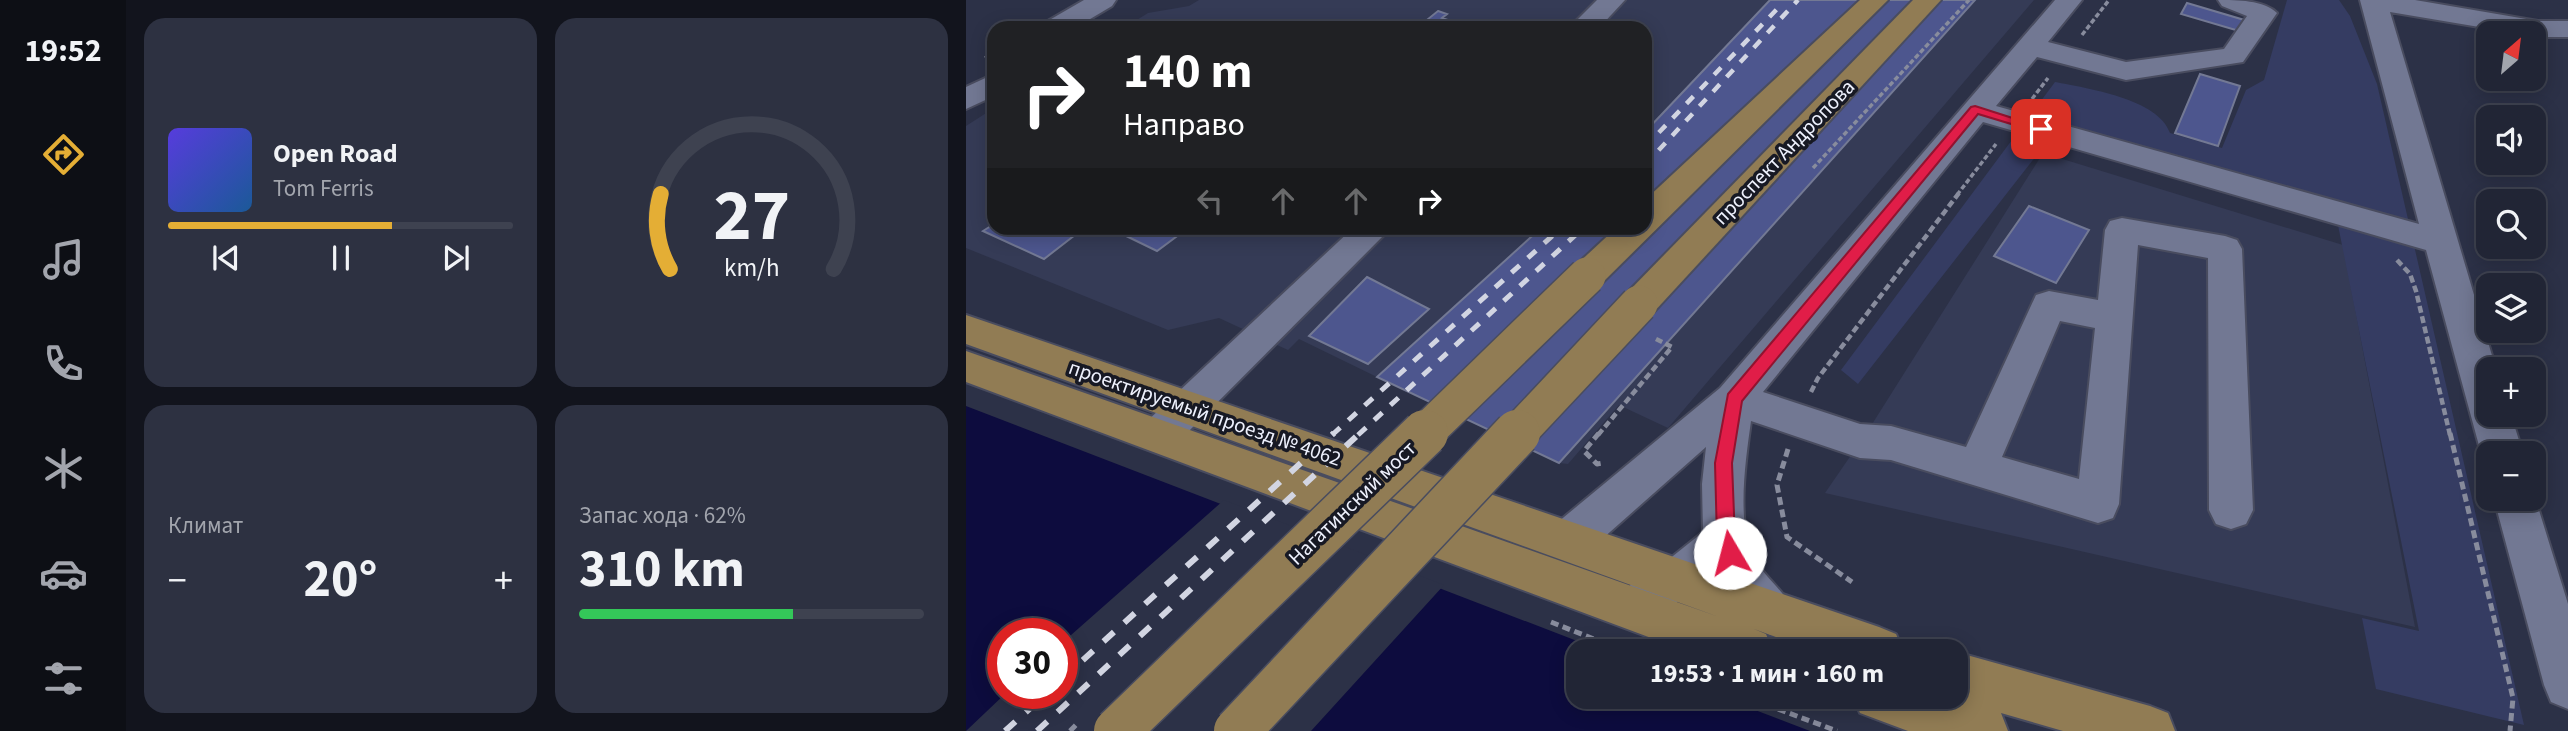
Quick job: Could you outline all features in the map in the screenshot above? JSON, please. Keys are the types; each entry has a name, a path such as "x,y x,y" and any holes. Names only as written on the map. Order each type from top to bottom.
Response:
{"main road":[{"name":"проспект Андропова","path":"1652,213 1875,0"},
{"name":"проспект Андропова","path":"1647,322 1928,0"},
{"name":"Нагатинский мост","path":"1117,731 1630,235"},
{"path":"1237,731 1647,322"},
{"name":"проектируемый проезд № 4062","path":"966,329 1173,421 1616,602 1804,639"},
{"name":"проектируемый проезд № 4062","path":"966,366 1173,421 1567,541 1678,580 1760,632"},
{"path":"1968,679 2150,731"},
{"path":"1916,709 1983,731"}],"street":[{"path":"1068,21 1103,0"},
{"path":"1097,21 1132,0"},
{"path":"1590,21 1612,0"},
{"path":"1567,541 1734,399 1975,110 2033,47 2069,0"},
{"path":"2033,47 2126,71 2232,56 2263,13 2231,0"},
{"path":"2476,366 2373,1 2538,29 2568,29"},
{"path":"966,82 987,69"},
{"path":"966,100 987,87"},
{"path":"1975,110 2440,242"},
{"path":"1734,399 1860,441 1891,443 2098,504 2122,230 2225,249 2231,510"},
{"path":"1173,421 1367,235"},
{"path":"1977,468 2049,305 2114,317"},
{"path":"1734,399 1724,463 1726,540 1760,632"},
{"path":"2518,511 2568,685"},
{"path":"1616,602 1678,580 1726,540"}],"path":[{"path":"1809,173 1969,0"},
{"path":"1852,582 1787,537 1777,485 1797,420 1818,378 2109,0"},
{"path":"2387,252 2410,274 2416,292 2513,698 2510,731"},
{"path":"1584,451 1672,347 1647,322"},
{"path":"1778,709 1837,731"}],"shaded area":[{"path":"1199,0 1770,0 1652,125 1652,21 1135,21 1148,13 1189,6"},
{"path":"1975,0 2034,0 1668,428 1619,405 1568,464 1559,463"},
{"path":"2287,0 2339,0 2350,16 2377,84 2524,725 2376,689 2362,618 2419,631 2335,210 2054,133 1858,384 1841,370 2055,82 2120,97 2152,112 2163,121 2170,133 2222,148 2246,90 2264,80"},
{"path":"987,112 987,235 1533,235 1377,377 1299,339 1288,350 1219,318 1168,330 966,248 966,126"},
{"path":"2043,153 2343,245 2415,627 1825,493 1869,429"},
{"path":"966,406 1572,639 1566,639 1566,709 1752,709 1810,731 966,731"}],"pier":[{"path":"1224,500 1444,585 1311,731 966,731 989,709 1078,709 1078,629"}],"building":[{"path":"1770,0 1975,0 1559,463 1377,377 1533,235 1652,235 1652,125"},
{"path":"2187,3 2251,22 2246,33 2181,14"},
{"path":"1438,11 1447,14 1442,18 1450,21 1426,21"},
{"path":"2200,74 2240,86 2218,146 2175,133"},
{"path":"2029,206 2089,230 2056,283 1994,256"},
{"path":"992,235 1075,235 1044,259"},
{"path":"1124,235 1179,235 1157,251"},
{"path":"1367,277 1429,309 1368,364 1309,336"}],"railway":[{"path":"1652,157 1798,0"},
{"path":"1652,140 1778,8"},
{"path":"1332,435 1553,235"},
{"path":"1358,435 1575,235"},
{"path":"1078,665 1334,433"},
{"path":"1037,731 1360,433"},
{"path":"1005,731 1029,709"}],"route":[{"path":"1730,553 1726,540 1724,463 1734,399 1975,110 2041,129"}]}
